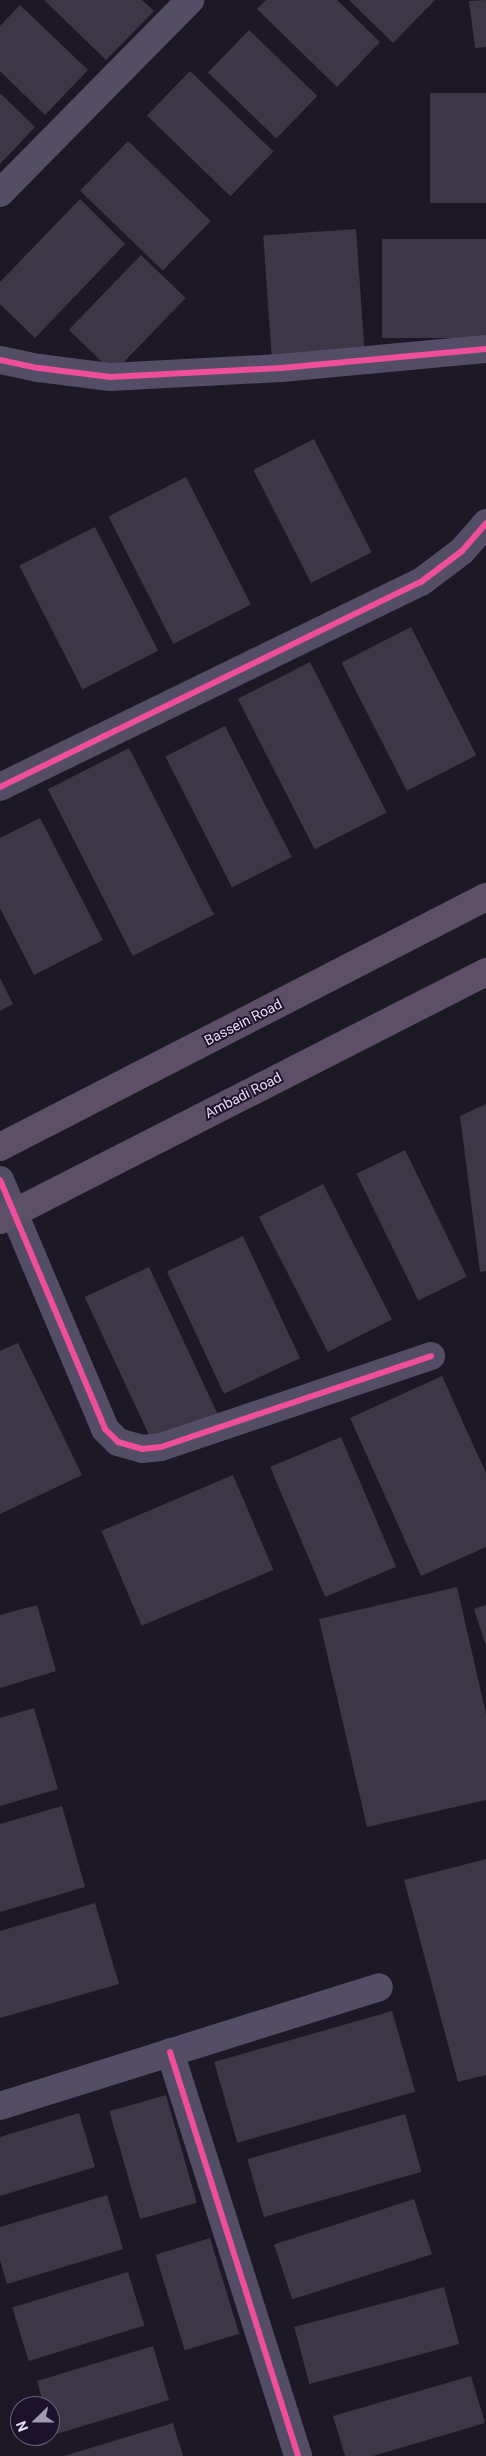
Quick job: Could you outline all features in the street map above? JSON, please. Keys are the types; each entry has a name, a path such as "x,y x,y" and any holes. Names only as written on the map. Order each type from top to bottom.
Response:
{"main road":[{"name":"Bassein Road","path":"0,1147 486,897"},
{"name":"Ambadi Road","path":"8,1216 486,972"}],"street":[{"path":"0,193 190,0"},
{"path":"0,360 39,368 110,377 281,368 486,349"},
{"path":"0,787 421,582 462,551 486,523"},
{"path":"0,1180 8,1216 106,1428 118,1442 142,1449 161,1447 431,1356"},
{"path":"0,2106 379,1987"},
{"path":"170,2052 298,2456"}],"building":[{"path":"44,0 142,0 154,11 106,60"},
{"path":"266,0 337,0 380,42 337,87 257,9"},
{"path":"349,0 435,0 393,43"},
{"path":"486,0 486,47 475,48 469,1"},
{"path":"20,5 88,70 45,115 0,71 0,26"},
{"path":"249,30 317,96 276,138 208,72"},
{"path":"190,71 273,152 230,196 147,116"},
{"path":"0,93 35,127 0,164"},
{"path":"430,93 486,93 486,203 430,203"},
{"path":"128,141 211,221 163,271 80,191"},
{"path":"80,199 125,244 35,338 0,304 0,282"},
{"path":"356,229 365,353 272,359 263,235"},
{"path":"382,239 486,239 486,338 382,338"},
{"path":"141,255 186,298 113,373 69,330"},
{"path":"314,439 372,552 311,583 253,470"},
{"path":"186,477 251,604 173,644 108,516"},
{"path":"95,527 158,651 82,689 19,566"},
{"path":"411,627 476,755 407,791 342,662"},
{"path":"310,662 387,813 315,849 238,699"},
{"path":"225,726 292,857 232,887 165,756"},
{"path":"129,748 214,915 133,956 48,789"},
{"path":"40,818 103,940 34,975 0,908 0,838"},
{"path":"0,978 13,1004 0,1011"},
{"path":"486,1104 486,1271 480,1272 460,1116"},
{"path":"405,1150 467,1277 418,1300 356,1174"},
{"path":"323,1184 392,1319 328,1352 259,1217"},
{"path":"243,1236 300,1358 224,1394 167,1271"},
{"path":"149,1267 217,1414 153,1444 85,1297"},
{"path":"18,1343 82,1475 0,1514 0,1351"},
{"path":"442,1376 486,1473 486,1547 421,1576 350,1418"},
{"path":"341,1437 396,1567 325,1597 270,1467"},
{"path":"233,1475 273,1570 142,1626 101,1531"},
{"path":"457,1587 486,1714 486,1800 367,1827 319,1619"},
{"path":"37,1605 56,1671 0,1688 0,1615"},
{"path":"486,1605 486,1646 474,1609"},
{"path":"34,1708 58,1789 0,1806 0,1718"},
{"path":"62,1806 85,1887 0,1912 0,1824"},
{"path":"486,1859 486,2075 458,2082 404,1880"},
{"path":"95,1903 119,1984 0,2018 0,1931"},
{"path":"392,2011 415,2092 237,2143 214,2062"},
{"path":"166,2095 197,2203 140,2219 109,2111"},
{"path":"79,2113 95,2167 0,2196 0,2137"},
{"path":"405,2114 422,2172 264,2217 247,2159"},
{"path":"107,2195 123,2249 7,2284 0,2260 0,2227"},
{"path":"414,2199 432,2254 292,2300 274,2244"},
{"path":"210,2238 239,2334 185,2350 155,2255"},
{"path":"128,2272 144,2326 29,2361 12,2307"},
{"path":"444,2287 459,2344 310,2384 294,2327"},
{"path":"153,2346 169,2400 60,2433 60,2396 41,2396 37,2381"},
{"path":"471,2376 485,2423 373,2456 345,2456 333,2416"},
{"path":"173,2423 183,2456 64,2456"}],"cycle path":[{"path":"0,360 39,368 110,377 281,368 486,349"},
{"path":"0,787 421,582 462,551 486,523"},
{"path":"0,1180 105,1429 118,1442 142,1449 161,1447 431,1356"},
{"path":"170,2052 298,2456"}]}
